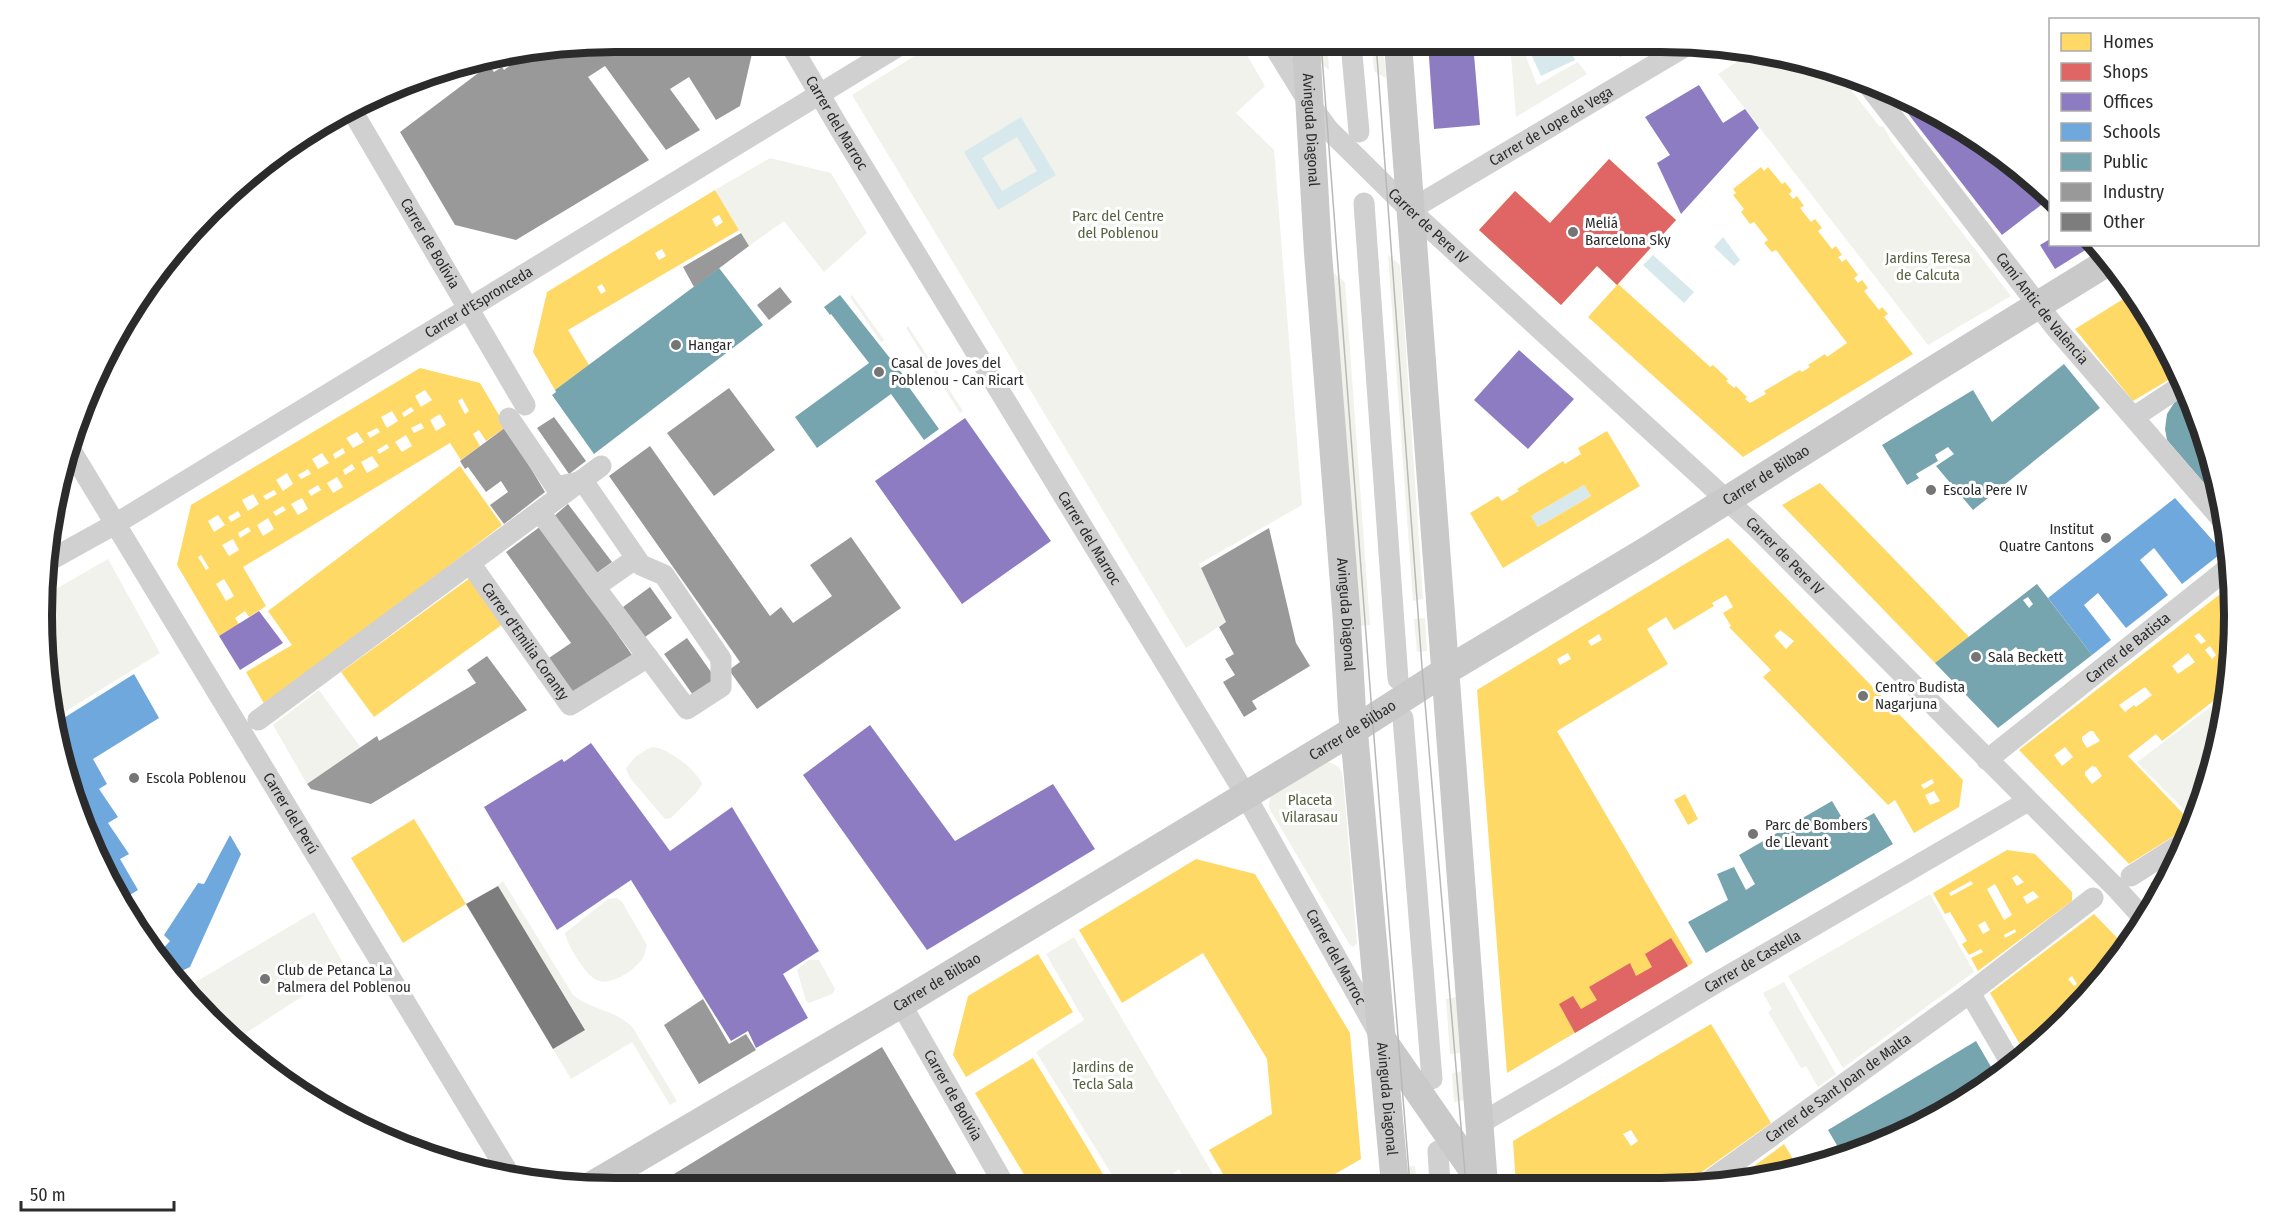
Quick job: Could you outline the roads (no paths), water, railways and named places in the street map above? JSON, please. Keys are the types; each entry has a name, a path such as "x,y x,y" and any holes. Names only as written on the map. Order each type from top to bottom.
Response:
{"street":[{"name":"Carrer del Marroc","path":"795,52 1245,795 1383,1040"},
{"name":"Carrer d'Espronceda","path":"56,557 117,523 889,52"},
{"name":"Carrer de Pere IV","path":"1278,52 1328,129 1410,210 1754,525 2139,913"},
{"name":"Avinguda Diagonal","path":"1306,52 1353,730 1383,1040 1388,1178"},
{"path":"1352,52 1359,132"},
{"path":"1399,52 1483,1178"},
{"name":"Carrer de Lope de Vega","path":"1410,210 1675,53"},
{"name":"Camí Antic de València","path":"1875,94 2037,306 2215,512"},
{"name":"Carrer de Bolívia","path":"356,117 525,405"},
{"path":"1364,203 1398,679"},
{"name":"Carrer de Bilbao","path":"605,1178 901,1004 1353,730 2102,266"},
{"path":"2133,417 2177,389"},
{"path":"509,418 555,487 583,481"},
{"name":"Carrer del Perú","path":"76,458 506,1168"},
{"path":"258,720 601,466"},
{"path":"540,512 687,709 721,687 721,659 663,575 640,565 583,481"},
{"path":"595,587 636,559"},
{"name":"Carrer d'Emilia Coranty","path":"470,563 570,705 648,657"},
{"name":"Carrer de Batista","path":"1987,760 2222,573"},
{"path":"1403,718 1432,1078"},
{"name":"Carrer de Castella","path":"1479,1124 2028,801"},
{"path":"2131,876 2174,849"},
{"name":"Carrer de Sant Joan de Malta","path":"1717,1175 1970,993 2093,898"},
{"path":"1970,993 2008,1059"},
{"name":"Carrer de Bolívia","path":"901,1004 1000,1178"},
{"path":"1383,1040 1478,1178"},
{"path":"1438,1151 1440,1178"}],"tram line":[{"path":"1322,52 1409,1178"},
{"path":"1377,52 1422,667 1465,1178"}],"place":[{"name":"Meliá Barcelona Sky","path":"1573,232"},
{"name":"Hangar","path":"676,345"},
{"name":"Casal de Joves del Poblenou - Can Ricart","path":"879,372"},
{"name":"Escola Pere IV","path":"1931,490"},
{"name":"Institut Quatre Cantons","path":"2106,538"},
{"name":"Sala Beckett","path":"1976,657"},
{"name":"Centro Budista Nagarjuna","path":"1863,696"},
{"name":"Escola Poblenou","path":"134,778"},
{"name":"Parc de Bombers de Llevant","path":"1753,834"},
{"name":"Club de Petanca La Palmera del Poblenou","path":"265,979"}],"park label":[{"name":"Parc del Centre del Poblenou","path":"1118,224"},
{"name":"Jardins Teresa de Calcuta","path":"1928,266"},
{"name":"Placeta Vilarasau","path":"1310,808"},
{"name":"Jardins de Tecla Sala","path":"1103,1076"}]}
